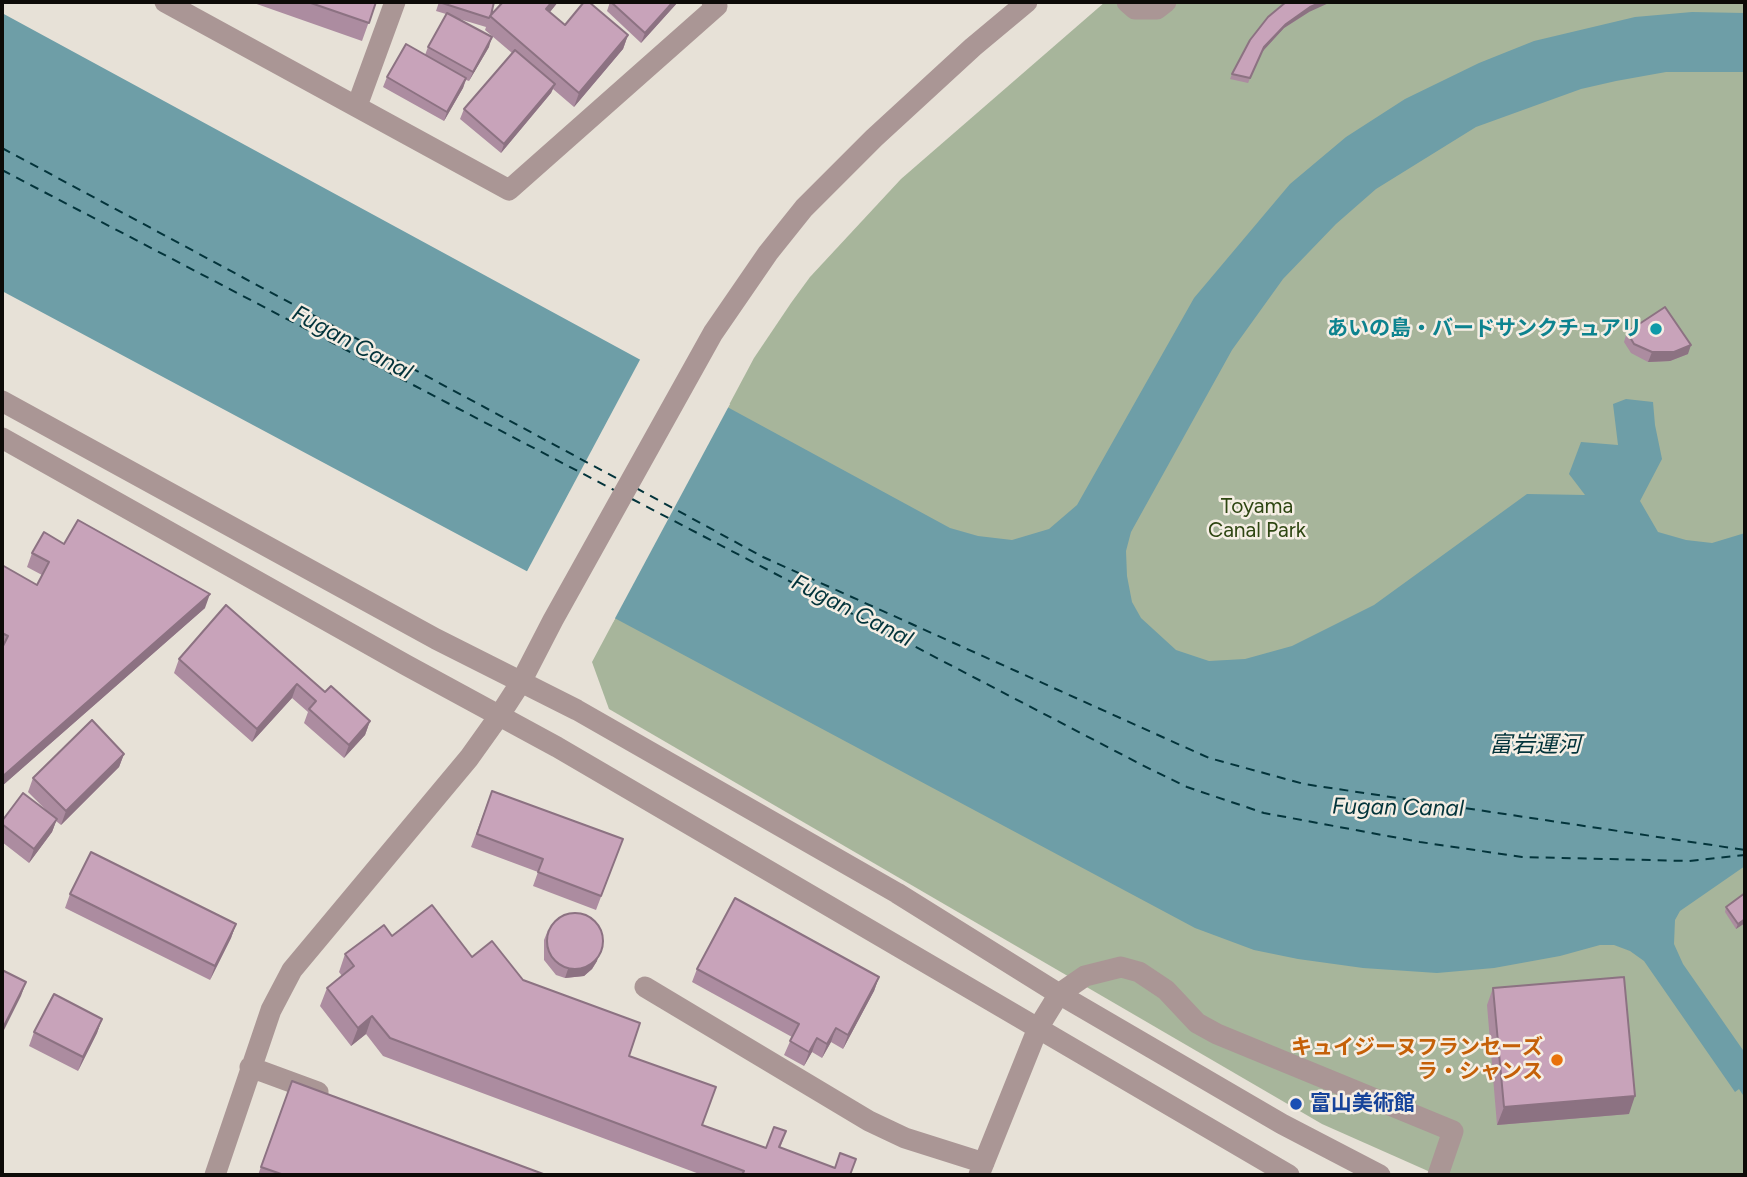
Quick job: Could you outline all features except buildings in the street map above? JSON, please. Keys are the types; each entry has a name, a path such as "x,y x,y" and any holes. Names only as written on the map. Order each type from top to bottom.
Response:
{"street":[{"path":"357,106 395,2"},
{"path":"177,5 509,190 717,6 712,2"},
{"path":"215,1175 271,1010 292,970 469,758 499,716 521,682 713,333 768,253 804,208 943,74 1027,2"},
{"path":"1127,2 1135,9 1157,9 1166,2"},
{"path":"2,401 424,632 577,710 897,893 1059,994 1282,1124 1380,1175"},
{"path":"2,438 557,747 1289,1175"},
{"path":"645,987 869,1121 981,1169 1038,1028 1059,994 1085,976 1121,967 1139,972 1166,990 1197,1023 1217,1034 1453,1131 1438,1175"},
{"path":"250,1067 338,1100"}],"green space":[{"name":"Toyama Canal Park","path":"1105,2 1745,2 1745,1175 1437,1175 1322,1124 609,709 592,662 754,358 791,303 810,277 901,179"}],"water":[{"name":"富岩運河","path":"1692,12 1745,13 1745,72 1666,72 1616,81 1581,89 1476,127 1376,189 1336,224 1283,279 1232,350 1131,532 1126,551 1127,576 1132,602 1141,618 1176,650 1209,661 1245,659 1292,646 1374,605 1527,494 1585,495 1569,474 1581,442 1618,445 1613,404 1626,399 1653,402 1662,459 1640,501 1658,532 1686,540 1712,543 1745,533 1745,866 1680,911 1675,920 1674,944 1683,964 1745,1053 1745,1098 1739,1089 1735,1092 1644,961 1630,951 1614,945 1600,945 1560,956 1494,968 1437,973 1363,968 1298,959 1254,950 1195,928 2,291 2,13 950,528 978,536 1012,540 1049,529 1077,505 1194,298 1290,184 1346,137 1405,99 1479,63 1534,41 1635,17"}],"pier":[{"path":"642,356 730,404 613,622 525,575"}],"ferry route":[{"path":"2,148 618,479"},
{"path":"2,170 614,490"},
{"path":"636,488 763,557 1209,758 1304,784 1745,850"},
{"path":"632,499 1142,765 1187,787 1264,813 1420,842 1522,857 1689,861 1745,855"}],"place":[{"name":"あいの島・バードサンクチュアリ","path":"1656,329"},
{"name":"キュイジーヌフランセーズ ラ・シャンス","path":"1557,1060"},
{"name":"富山美術館","path":"1296,1104"}],"water label":[{"name":"Fugan Canal","path":"352,343"},
{"name":"Fugan Canal","path":"852,611"},
{"name":"Fugan Canal","path":"1398,808"}]}
